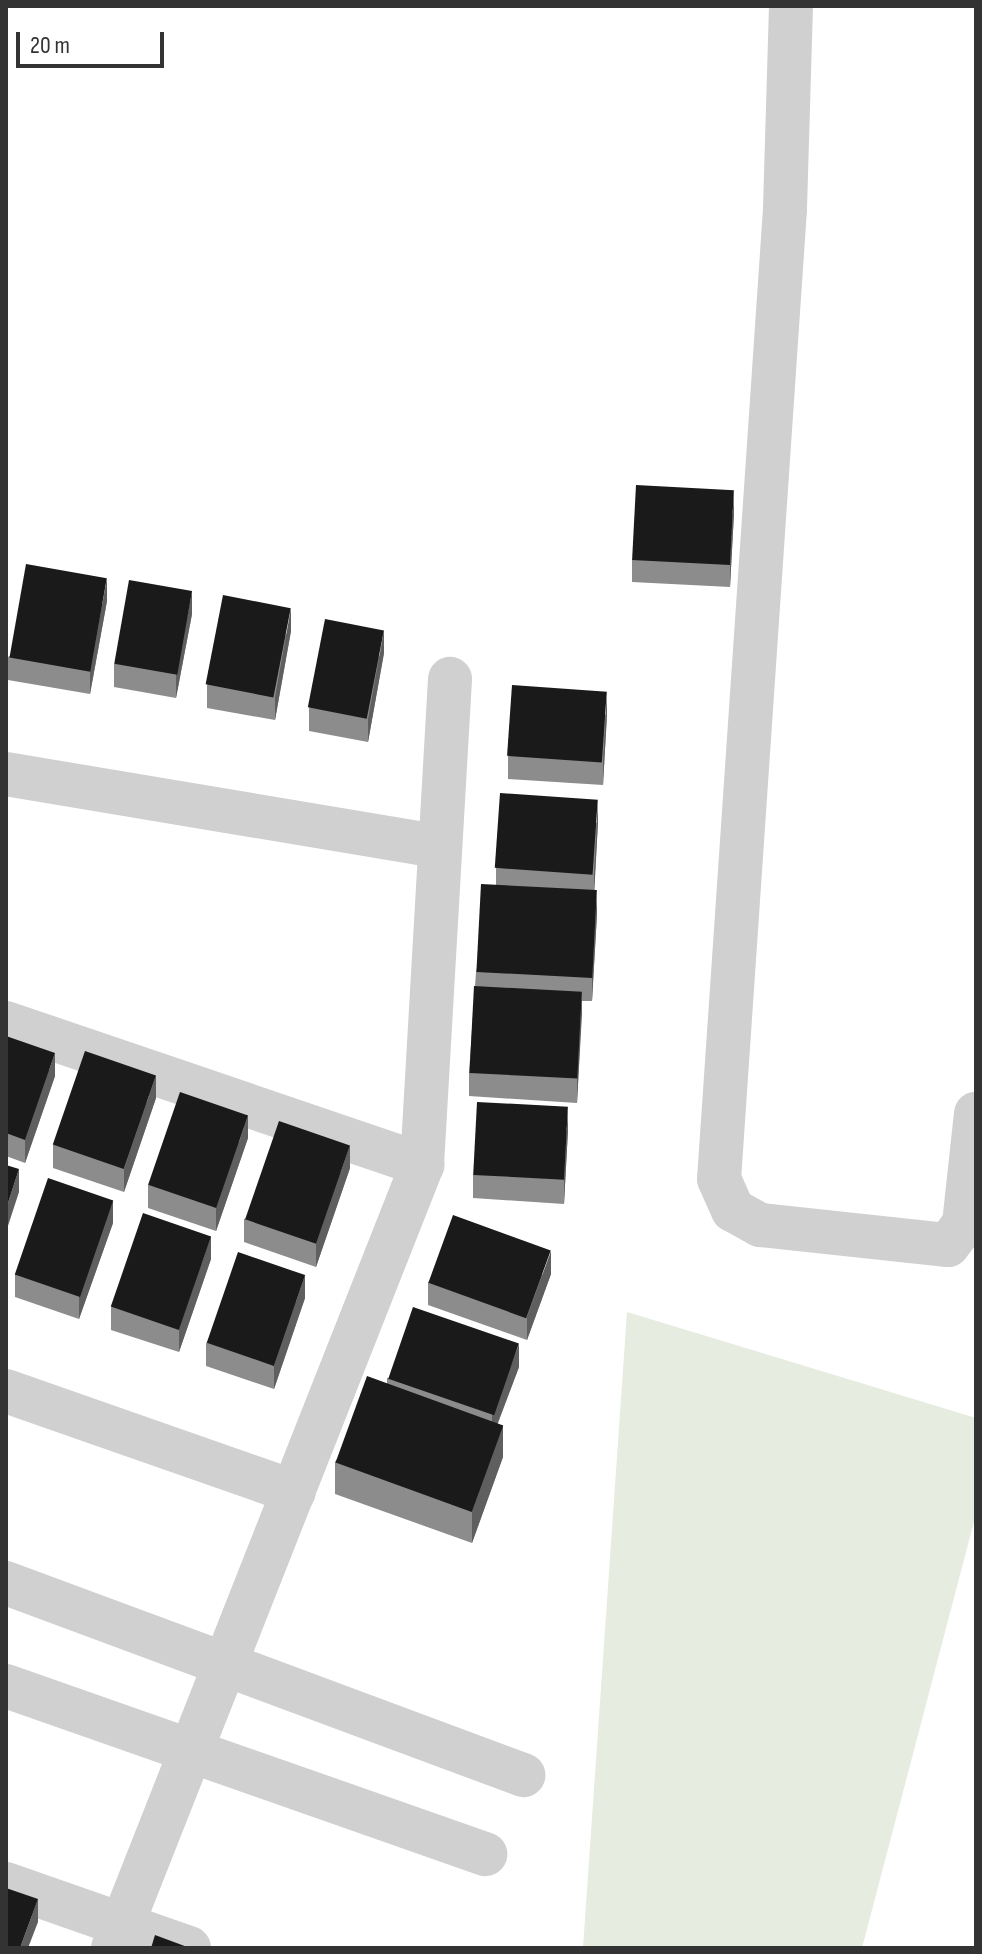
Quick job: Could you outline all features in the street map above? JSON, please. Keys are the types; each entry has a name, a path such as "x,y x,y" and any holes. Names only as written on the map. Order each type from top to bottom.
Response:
{"street":[{"path":"791,6 785,209 719,1179 733,1210 760,1225 948,1245 964,1224 976,1114"},
{"path":"118,1936 187,1749 226,1664 422,1165 450,679"},
{"path":"6,774 440,847"},
{"path":"6,1023 422,1165"},
{"path":"6,1391 294,1492"},
{"path":"6,1583 523,1775"},
{"path":"6,1686 485,1854"},
{"path":"6,1884 118,1936 189,1948"}],"shaded area":[{"path":"627,1312 976,1418 976,1514 862,1948 583,1948"}],"building":[{"path":"636,485 734,490 730,565 632,560"},
{"path":"26,564 107,578 90,672 10,658"},
{"path":"129,580 192,591 177,675 114,664"},
{"path":"223,595 291,608 273,697 206,684"},
{"path":"325,619 384,630 367,719 308,707"},
{"path":"512,685 607,692 602,762 507,756"},
{"path":"500,793 598,800 593,875 495,868"},
{"path":"481,884 597,890 592,978 476,972"},
{"path":"474,986 582,992 577,1079 469,1073"},
{"path":"6,1036 55,1053 25,1140 6,1133"},
{"path":"85,1051 156,1075 124,1169 53,1145"},
{"path":"180,1092 248,1115 216,1208 148,1185"},
{"path":"477,1102 568,1107 564,1180 473,1175"},
{"path":"279,1121 350,1145 316,1244 245,1219"},
{"path":"6,1165 19,1169 6,1209"},
{"path":"48,1178 113,1200 80,1297 15,1274"},
{"path":"143,1213 211,1236 179,1330 111,1307"},
{"path":"453,1215 551,1251 526,1318 428,1283"},
{"path":"238,1252 305,1275 274,1366 207,1343"},
{"path":"413,1307 519,1343 494,1415 388,1379"},
{"path":"367,1376 503,1426 472,1512 336,1462"},
{"path":"6,1888 38,1899 20,1948 6,1948"},
{"path":"155,1935 190,1948 151,1948"}]}
